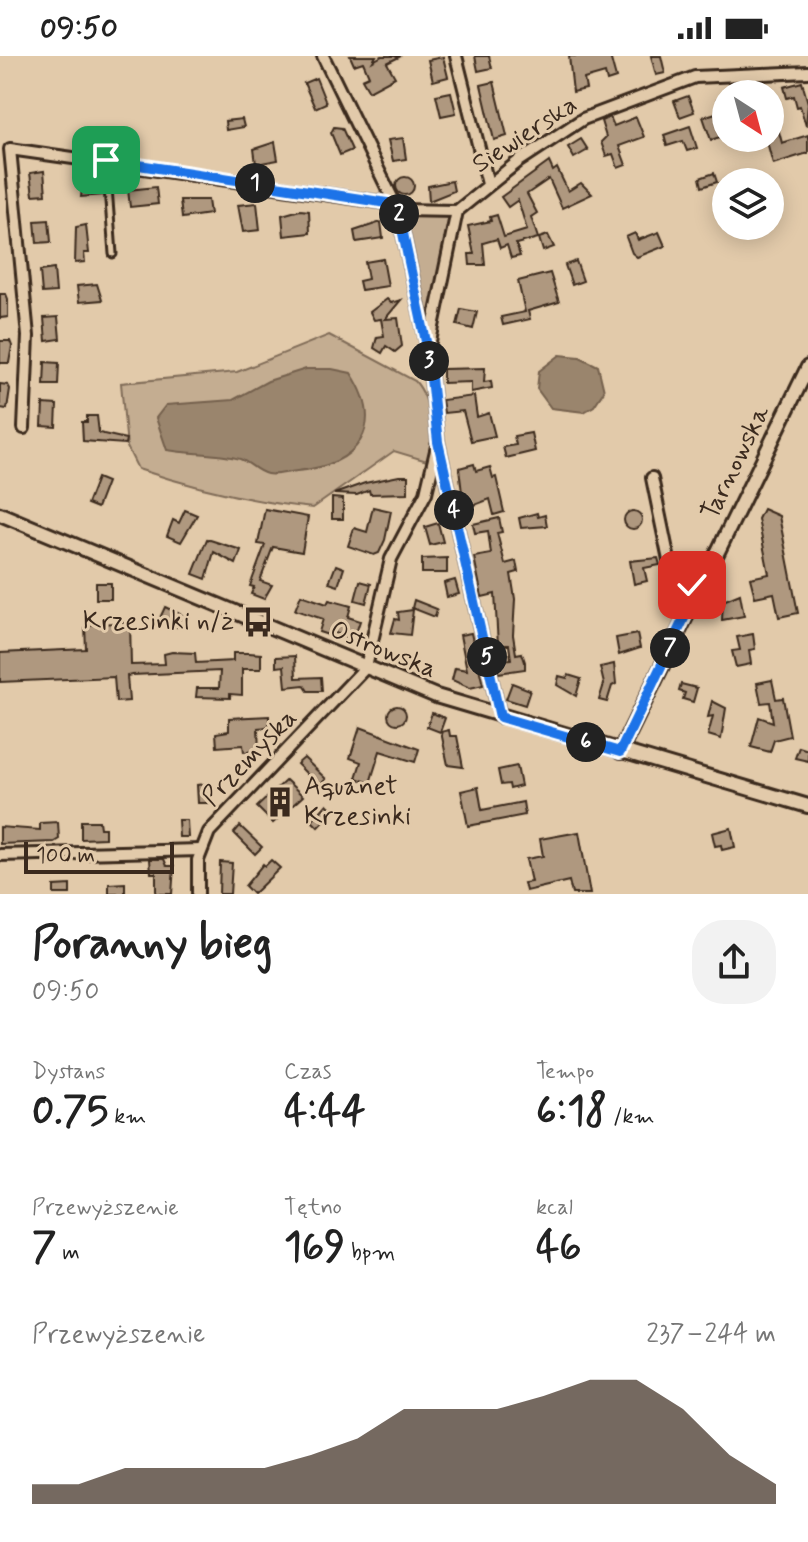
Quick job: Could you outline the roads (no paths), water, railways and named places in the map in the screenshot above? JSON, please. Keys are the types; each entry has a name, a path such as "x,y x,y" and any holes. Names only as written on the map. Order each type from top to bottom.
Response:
{"street":[{"path":"323,56 398,210 428,351 438,442 500,717"},
{"path":"456,56 488,184"},
{"name":"Siewierska","path":"457,211 488,184 565,128 678,82 717,74 808,72"},
{"path":"24,428 28,336 10,149 106,160 387,203 398,210 457,211 428,351"},
{"name":"Tarnowska","path":"620,752 808,367"},
{"path":"366,667 391,559 426,493 438,442"},
{"path":"652,478 670,565 698,589"},
{"path":"426,493 438,490 450,493"},
{"name":"Ostrowska","path":"0,514 366,667 500,717 808,806"},
{"name":"Przemyska","path":"198,894 201,850 209,832 366,667"},
{"path":"0,855 201,850"}],"lane":[{"path":"106,160 113,254"}],"place":[{"name":"Krzesinki n/ż","path":"258,622"},
{"name":"Aquanet Krzesinki","path":"280,802"}]}
